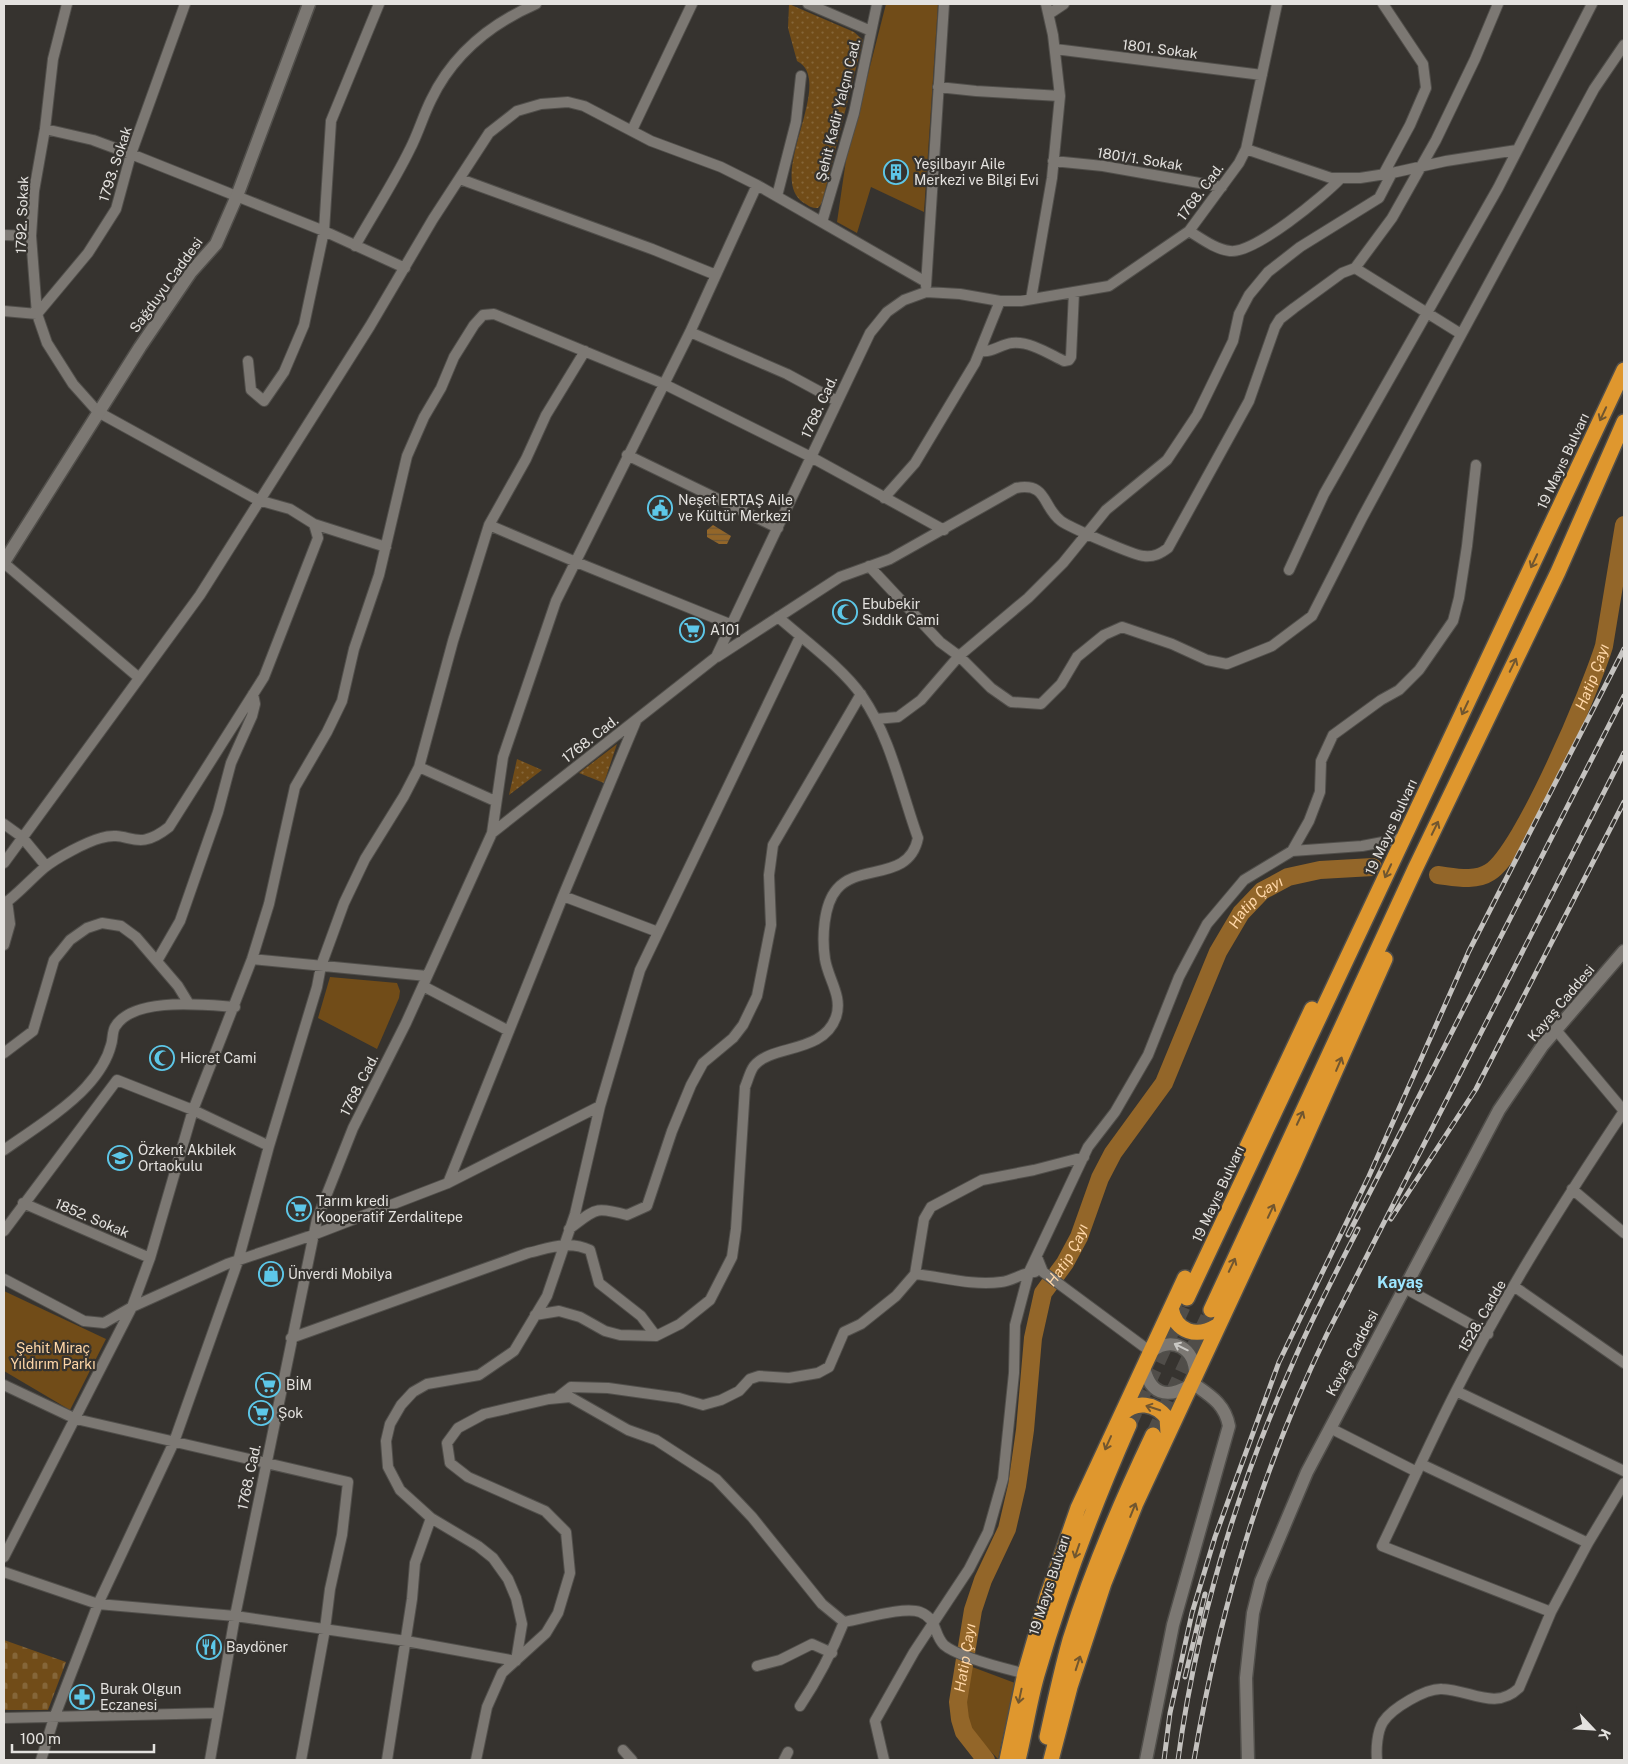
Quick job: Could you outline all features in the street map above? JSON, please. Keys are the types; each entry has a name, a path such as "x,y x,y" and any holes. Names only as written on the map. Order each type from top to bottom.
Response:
{"highway":[{"name":"19 Mayıs Bulvarı","path":"1187,1298 1624,370"},
{"path":"1211,1310 1412,877 1558,572 1624,422"},
{"path":"1051,1760 1070,1687 1104,1583 1136,1503 1322,1102 1402,921 1412,877"},
{"path":"1125,1419 1144,1367 1171,1308 1328,977 1346,943 1365,920"},
{"path":"1171,1308 1173,1317 1183,1330 1198,1333 1208,1332 1217,1326"},
{"path":"1018,1760 1031,1675 1047,1596 1078,1508 1134,1405 1154,1406 1167,1418 1168,1433"},
{"path":"1042,1760 1070,1642 1090,1580 1127,1489 1152,1435"},
{"path":"1007,1760 1031,1675"}],"street":[{"name":"1792. Sokak","path":"66,4 53,59 45,129 34,191 31,236 37,314 47,342 73,384 98,412 258,500 290,509 314,524 386,548"},
{"name":"1793. Sokak","path":"37,314 88,253 116,209 131,154 185,4"},
{"name":"Sağduyu Caddesi","path":"4,563 98,412 191,272 216,244 237,196 310,4"},
{"path":"248,361 251,390 264,401 284,372 304,325 324,231 331,121 378,4"},
{"path":"356,246 410,150 432,99 448,72 470,45 491,28 536,4"},
{"path":"632,130 692,4"},
{"path":"808,4 871,31"},
{"name":"Şehit Kadir Yalçın Cad.","path":"822,222 854,113 877,4"},
{"path":"4,864 22,836 200,595 405,268 432,219 489,133 516,111 541,104 568,102 584,106 651,141 721,167 757,185 822,222 926,287 944,4"},
{"path":"1031,299 1053,161 1060,96 1055,49 1047,9 1064,4"},
{"name":"1768. Cad.","path":"210,1760 235,1616 316,1219 353,1128 425,981 492,833 716,657 870,333 887,312 926,287 1000,300 1031,299 1109,286 1189,231 1222,187 1246,149 1277,4"},
{"path":"876,719 898,717 921,700 959,656 1031,594 1063,563 1106,510 1167,460 1197,415 1233,341 1239,314 1249,295 1263,278 1300,247 1378,198 1426,88 1423,64 1383,4"},
{"path":"716,657 840,577 890,559 1016,488 1027,486 1036,489 1060,521 1142,556 1160,555 1168,548 1250,401 1270,339 1280,319 1342,273 1355,268 1392,218 1436,140 1475,59 1498,4"},
{"path":"1289,570 1324,494 1395,373 1517,150 1592,4"},
{"path":"869,566 940,642 959,656 991,688 1011,702 1041,704 1060,684 1077,656 1104,634 1122,627 1172,644 1207,660 1227,664 1272,646 1312,616 1362,518 1594,89 1624,46"},
{"name":"1801. Sokak","path":"1055,49 1262,75"},
{"path":"777,196 796,122 801,76"},
{"path":"938,87 976,92 1060,96"},
{"path":"45,129 93,140 131,154 324,231 405,268"},
{"path":"1246,149 1331,178 1387,174 1517,150"},
{"name":"1801/1. Sokak","path":"1053,161 1103,166 1222,187"},
{"path":"1189,231 1214,247 1232,252 1246,248 1303,211 1328,192 1341,178"},
{"path":"460,179 652,249 716,275"},
{"path":"492,833 495,801 503,757 556,601 627,455 690,332 757,185"},
{"path":"4,235 31,236"},
{"path":"1355,268 1462,334"},
{"path":"981,351 987,352 1012,343 1039,349 1064,361 1069,360 1072,357 1074,292"},
{"path":"884,498 915,464 981,351 1000,300"},
{"path":"4,311 37,314"},
{"path":"4,1557 132,1307 150,1258 193,1110 235,1007 252,959 269,904 295,787 327,732 342,701 354,649 386,548 407,456 454,357 474,325 483,315 494,314 664,384 811,457 944,530"},
{"path":"690,332 787,374 837,401"},
{"path":"41,1760 54,1718 98,1604 174,1442 238,1260 269,1146 317,987 321,966 344,903 365,859 404,796 419,767 453,641 489,524 526,459 546,415 585,351"},
{"path":"627,455 778,528"},
{"path":"1292,852 1309,821 1320,792 1321,761 1333,735 1382,700 1400,690 1419,670 1453,621 1464,572 1476,466"},
{"path":"4,945 10,924 6,903 46,866 102,837 115,836 148,840 169,827 264,676 300,582 311,560 318,538 314,524"},
{"path":"489,524 576,562 732,625"},
{"path":"4,563 138,677"},
{"path":"535,1315 559,1311 580,1317 605,1331 620,1335 656,1336 680,1324 710,1300 732,1257 736,1229 742,1112 745,1087 754,1066 770,1054 793,1050 811,1042 826,1031 836,1017 838,998 825,958 825,930 829,901 838,888 856,877 897,866 916,852 918,838 876,719 861,694 778,617"},
{"path":"516,1660 522,1624 516,1598 508,1579 493,1558 478,1546 431,1518 400,1490 391,1475 386,1450 390,1424 401,1405 413,1392 427,1384 479,1375 514,1352 547,1296 569,1230 600,1106 640,970 800,637"},
{"path":"157,961 180,921 218,812 231,763 252,716 255,704 253,694"},
{"path":"569,1230 596,1209 606,1209 627,1215 647,1206 672,1131 691,1085 703,1062 733,1038 743,1025 757,996 771,925 769,875 773,845 861,694"},
{"path":"448,1183 636,720"},
{"path":"419,767 495,801"},
{"path":"4,824 22,836 46,866"},
{"path":"884,1760 875,1721 934,1622 969,1570 988,1532 1003,1479 1014,1373 1015,1325 1030,1272 1088,1147 1115,1112 1148,1055 1179,977 1207,924 1244,880 1292,852 1362,846 1404,838"},
{"path":"563,896 658,932"},
{"path":"4,1053 33,1031 54,960 70,940 87,928 102,924 121,926 136,936 189,1004"},
{"name":"Kayaş Caddesi","path":"1248,1760 1246,1678 1253,1613 1261,1582 1292,1507 1330,1428 1403,1287 1499,1110 1556,1030 1624,951"},
{"path":"252,959 321,966 425,981 509,1032"},
{"path":"4,1150 84,1089 100,1070 111,1046 115,1027 128,1014 148,1007 189,1004 235,1007"},
{"path":"1556,1030 1624,1111"},
{"path":"4,1231 117,1080 193,1110 269,1146"},
{"path":"4,1279 84,1321 104,1323 132,1307 238,1260 313,1235 448,1183 600,1106"},
{"name":"1528. Cadde","path":"1551,1612 1382,1546 1456,1391 1572,1189 1624,1111"},
{"path":"556,1398 571,1387 608,1388 679,1398 703,1405 720,1400 739,1391 750,1379 759,1376 789,1378 818,1373 829,1367 844,1332 861,1324 896,1296 915,1274 924,1219 932,1207 982,1180 1034,1170 1084,1157"},
{"path":"1572,1189 1624,1234"},
{"name":"1852. Sokak","path":"23,1204 150,1258"},
{"path":"291,1338 528,1253 565,1244 580,1245 590,1250 599,1283 641,1316 656,1336"},
{"path":"1037,1257 1043,1272 1151,1352 1166,1344 1182,1346 1193,1358 1192,1381 1178,1392 1162,1392 1149,1383 1144,1367"},
{"path":"915,1274 957,1281 1002,1282 1030,1272 1043,1272"},
{"path":"1403,1287 1488,1334"},
{"path":"1515,1287 1624,1363"},
{"path":"1146,1760 1162,1672 1173,1625 1229,1426 1224,1408 1192,1381"},
{"path":"4,1384 76,1419 348,1482 342,1535 330,1589 325,1629 302,1760"},
{"path":"1456,1391 1624,1471"},
{"path":"476,1760 487,1708 502,1673 546,1633 558,1613 570,1573 566,1532 545,1511 468,1477 450,1463 448,1443 458,1428 484,1414 556,1398 570,1397 628,1430 656,1440 716,1479 752,1517 822,1604 844,1622"},
{"path":"1330,1428 1588,1543"},
{"path":"1377,1760 1376,1748 1382,1722 1413,1696 1441,1688 1498,1700 1511,1696 1519,1688 1551,1612 1588,1543 1624,1484"},
{"path":"387,1760 406,1641 415,1563 431,1518"},
{"path":"4,1572 98,1604 235,1616 406,1641 516,1660"},
{"path":"844,1622 900,1610 919,1612 934,1622 944,1644 971,1658 1031,1675"},
{"path":"800,1706 817,1681 832,1653 844,1622"},
{"path":"757,1666 780,1660 812,1644 832,1653"},
{"path":"4,1718 218,1713"},
{"path":"623,1750 632,1760"}],"green space":[{"path":"789,4 854,32 863,40 822,203 818,208 804,203 794,191 792,173 795,152 809,88 807,72 797,61 788,28"},
{"path":"886,4 938,4 924,212 871,187 857,233 837,222 846,160"},
{"path":"617,744 604,783 579,773"},
{"path":"517,759 542,770 509,795"},
{"path":"330,977 397,983 400,991 399,998 377,1049 318,1018"},
{"name":"Şehit Miraç Yıldırım Parkı","path":"4,1291 106,1339 70,1410 4,1371"},
{"path":"4,1640 66,1662 48,1710 4,1710"},
{"path":"967,1665 1015,1683 998,1759 968,1728 962,1704"}],"shaded area":[{"path":"713,525 731,536 727,544 719,544 707,537 707,530"}],"waterway":[{"name":"Hatip Çayı","path":"1438,875 1458,878 1484,875 1490,872 1504,858 1520,834 1555,767 1597,667 1604,646 1624,525"},
{"name":"Hatip Çayı","path":"986,1760 964,1732 958,1702 973,1610 983,1580 1007,1529 1017,1486 1025,1430 1033,1338 1043,1293 1065,1263 1079,1237 1100,1178 1113,1153 1164,1083 1218,952 1241,913 1262,891 1288,877 1320,870 1373,867"}],"tunnel":[{"path":"1129,1425 1187,1298"},
{"path":"1153,1435 1211,1310"}],"railway":[{"path":"1164,1760 1170,1713 1192,1613 1215,1537 1279,1362 1369,1176 1469,951 1624,649"},
{"path":"1348,1235 1624,696"},
{"path":"1194,1760 1216,1650 1245,1542 1282,1437 1303,1385 1327,1334 1624,753"},
{"path":"1391,1219 1476,1089 1624,802"},
{"path":"1178,1760 1186,1709 1207,1608 1237,1509 1272,1412 1292,1365 1358,1229"},
{"path":"1185,1677 1205,1594"}],"place":[{"name":"Yeşilbayır Aile Merkezi ve Bilgi Evi","path":"896,172"},
{"name":"Neşet ERTAŞ Aile ve Kültür Merkezi","path":"660,508"},
{"name":"Ebubekir Sıddık Cami","path":"845,612"},
{"name":"A101","path":"692,630"},
{"name":"Hicret Cami","path":"162,1058"},
{"name":"Özkent Akbilek Ortaokulu","path":"120,1158"},
{"name":"Tarım kredi Kooperatif Zerdalitepe","path":"299,1209"},
{"name":"Ünverdi Mobilya","path":"271,1274"},
{"name":"BİM","path":"268,1385"},
{"name":"Şok","path":"261,1413"},
{"name":"Baydöner","path":"209,1647"},
{"name":"Burak Olgun Eczanesi","path":"82,1697"}],"district":[{"name":"Kayaş","path":"1400,1282"}]}
